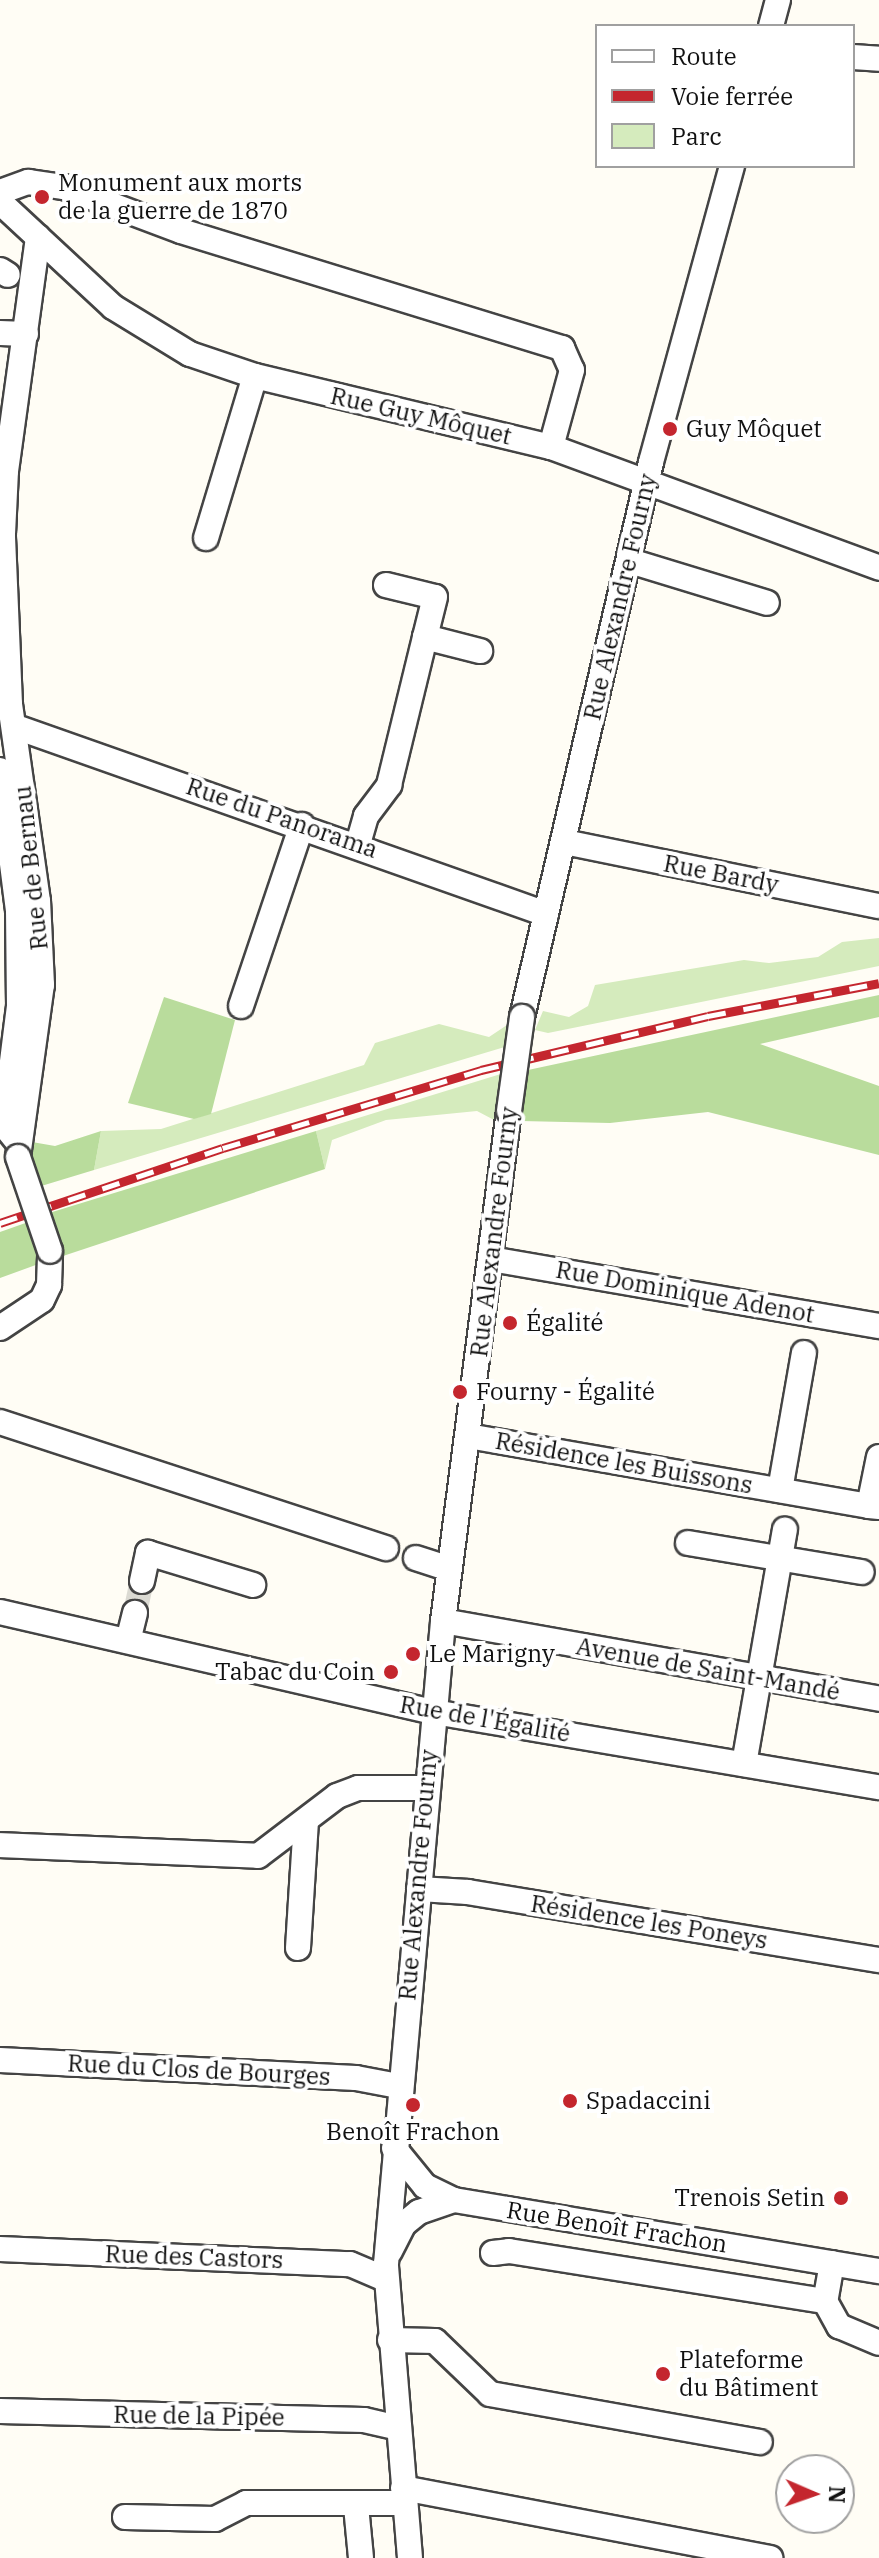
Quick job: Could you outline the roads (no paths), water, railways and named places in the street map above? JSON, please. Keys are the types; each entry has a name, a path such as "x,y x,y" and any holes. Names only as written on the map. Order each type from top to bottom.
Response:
{"street":[{"path":"772,24 778,0"},
{"path":"855,57 879,59"},
{"name":"Rue Alexandre Fourny","path":"410,2558 385,2272 398,2086 443,1621 509,1111 522,1017 647,479 731,168"},
{"path":"0,192 28,182 64,187 181,231 562,348 572,370 551,447"},
{"name":"Rue Guy Môquet","path":"0,202 113,307 190,354 255,376 551,447 647,479 879,568"},
{"name":"Rue de Bernau","path":"0,1328 42,1300 49,1285 50,1251 18,1150 42,985 38,901 8,736 3,653 6,471 38,237"},
{"path":"0,333 26,334"},
{"path":"206,538 255,376"},
{"path":"630,561 767,603"},
{"path":"358,844 366,816 389,785 435,597 386,585"},
{"path":"425,637 480,651"},
{"name":"Rue du Panorama","path":"8,736 302,825 546,914"},
{"path":"0,770 18,910 8,955 19,1006 4,1125 18,1150"},
{"path":"241,1006 302,825"},
{"name":"Rue Bardy","path":"564,842 879,906"},
{"name":"Rue Dominique Adenot","path":"491,1259 879,1326"},
{"name":"Résidence les Buissons","path":"780,1490 804,1353"},
{"path":"0,1422 386,1548"},
{"name":"Résidence les Buissons","path":"468,1436 874,1507 879,1457"},
{"path":"744,1764 785,1530"},
{"path":"688,1543 862,1572"},
{"path":"142,1581 148,1553 253,1585"},
{"path":"416,1558 449,1569"},
{"name":"Rue de l'Égalité","path":"0,1612 434,1712 879,1787"},
{"path":"128,1641 135,1613"},
{"name":"Avenue de Saint-Mandé","path":"443,1621 759,1680 879,1699"},
{"path":"0,1845 258,1856 337,1796 358,1788 426,1788"},
{"path":"298,1948 306,1820"},
{"name":"Résidence les Poneys","path":"419,1889 468,1892 879,1960"},
{"name":"Rue du Clos de Bourges","path":"0,2060 356,2078 398,2086"},
{"path":"394,2148 425,2186 454,2200"},
{"name":"Rue Benoît Frachon","path":"385,2272 404,2224 419,2212 454,2200 879,2271"},
{"name":"Rue des Castors","path":"0,2249 350,2264 385,2272"},
{"path":"493,2253 509,2251 825,2301"},
{"path":"832,2263 825,2301 839,2326 879,2343"},
{"path":"390,2340 435,2341 490,2394 760,2442"},
{"name":"Rue de la Pipée","path":"0,2411 364,2420 398,2428"},
{"path":"125,2517 215,2519 246,2503 356,2506 404,2495 770,2558"},
{"path":"356,2506 361,2558"}],"tunnel":[{"path":"135,1613 142,1581"}],"railway":[{"path":"0,1223 223,1148 481,1070 708,1016 879,983"}],"place":[{"name":"Monument aux morts de la guerre de 1870","path":"42,197"},
{"name":"Guy Môquet","path":"670,429"},
{"name":"Égalité","path":"510,1323"},
{"name":"Fourny - Égalité","path":"460,1392"},
{"name":"Le Marigny","path":"413,1654"},
{"name":"Tabac du Coin","path":"391,1672"},
{"name":"Spadaccini","path":"570,2101"},
{"name":"Benoît Frachon","path":"413,2105"},
{"name":"Trenois Setin","path":"841,2198"},
{"name":"Plateforme du Bâtiment","path":"663,2374"}]}
